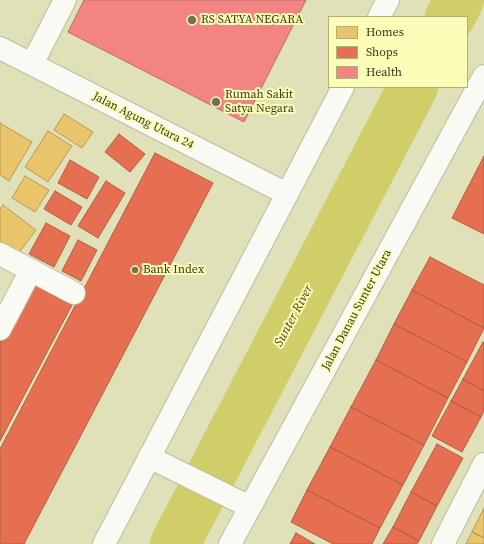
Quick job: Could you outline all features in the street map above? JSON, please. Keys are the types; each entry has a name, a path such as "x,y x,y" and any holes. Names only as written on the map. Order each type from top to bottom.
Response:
{"main road":[{"path":"32,64 65,0"},
{"path":"380,16 388,0"},
{"name":"Jalan Agung Utara 24","path":"1,50 32,64 287,194"},
{"name":"Jalan Danau Sunter Utara","path":"230,544 242,503 484,76"},
{"path":"104,544 341,88"},
{"path":"0,254 74,293"},
{"path":"0,330 31,270"},
{"path":"149,457 242,503"},
{"path":"442,544 484,464"}],"building: Homes":[{"path":"64,114 93,132 82,148 54,130"},
{"path":"0,123 32,142 9,181 0,175"},
{"path":"48,131 72,146 48,182 25,167"},
{"path":"25,176 49,190 35,212 12,198"},
{"path":"3,205 36,230 15,258 0,247 0,209"},
{"path":"484,508 484,538 472,532"},
{"path":"472,532 484,538 484,544 466,544"}],"building: Shops":[{"path":"119,134 145,154 130,172 105,152"},
{"path":"155,153 213,183 24,544 0,544 0,449"},
{"path":"484,156 484,234 452,218"},
{"path":"70,160 99,177 87,199 58,183"},
{"path":"106,181 125,193 98,238 78,226"},
{"path":"55,191 82,207 71,225 44,209"},
{"path":"46,223 70,236 54,267 29,254"},
{"path":"78,240 97,250 81,281 62,271"},
{"path":"430,257 484,285 484,328 412,290"},
{"path":"28,282 72,305 0,441 0,335"},
{"path":"412,290 484,328 467,362 394,324"},
{"path":"394,324 467,362 448,398 376,360"},
{"path":"483,342 484,343 484,391 463,379"},
{"path":"376,360 448,398 424,445 351,407"},
{"path":"463,379 484,391 484,411 481,417 451,401"},
{"path":"451,401 481,417 462,452 432,436"},
{"path":"351,407 424,445 403,485 330,447"},
{"path":"437,444 463,458 437,506 411,492"},
{"path":"330,447 403,485 380,528 307,490"},
{"path":"307,490 380,528 372,544 333,544 291,522"},
{"path":"411,492 437,506 419,541 393,527"},
{"path":"393,527 419,541 417,544 383,544"},
{"path":"296,533 315,544 290,544"}],"building: Health":[{"path":"84,0 306,0 244,122 68,32"}],"waterway":[{"name":"Sunter River","path":"451,16 459,0"},
{"name":"Sunter River","path":"175,544 412,88"}],"place":[{"name":"RS SATYA NEGARA","path":"192,20"},
{"name":"Rumah Sakit Satya Negara","path":"216,102"},
{"name":"Bank Index","path":"135,270"}]}
